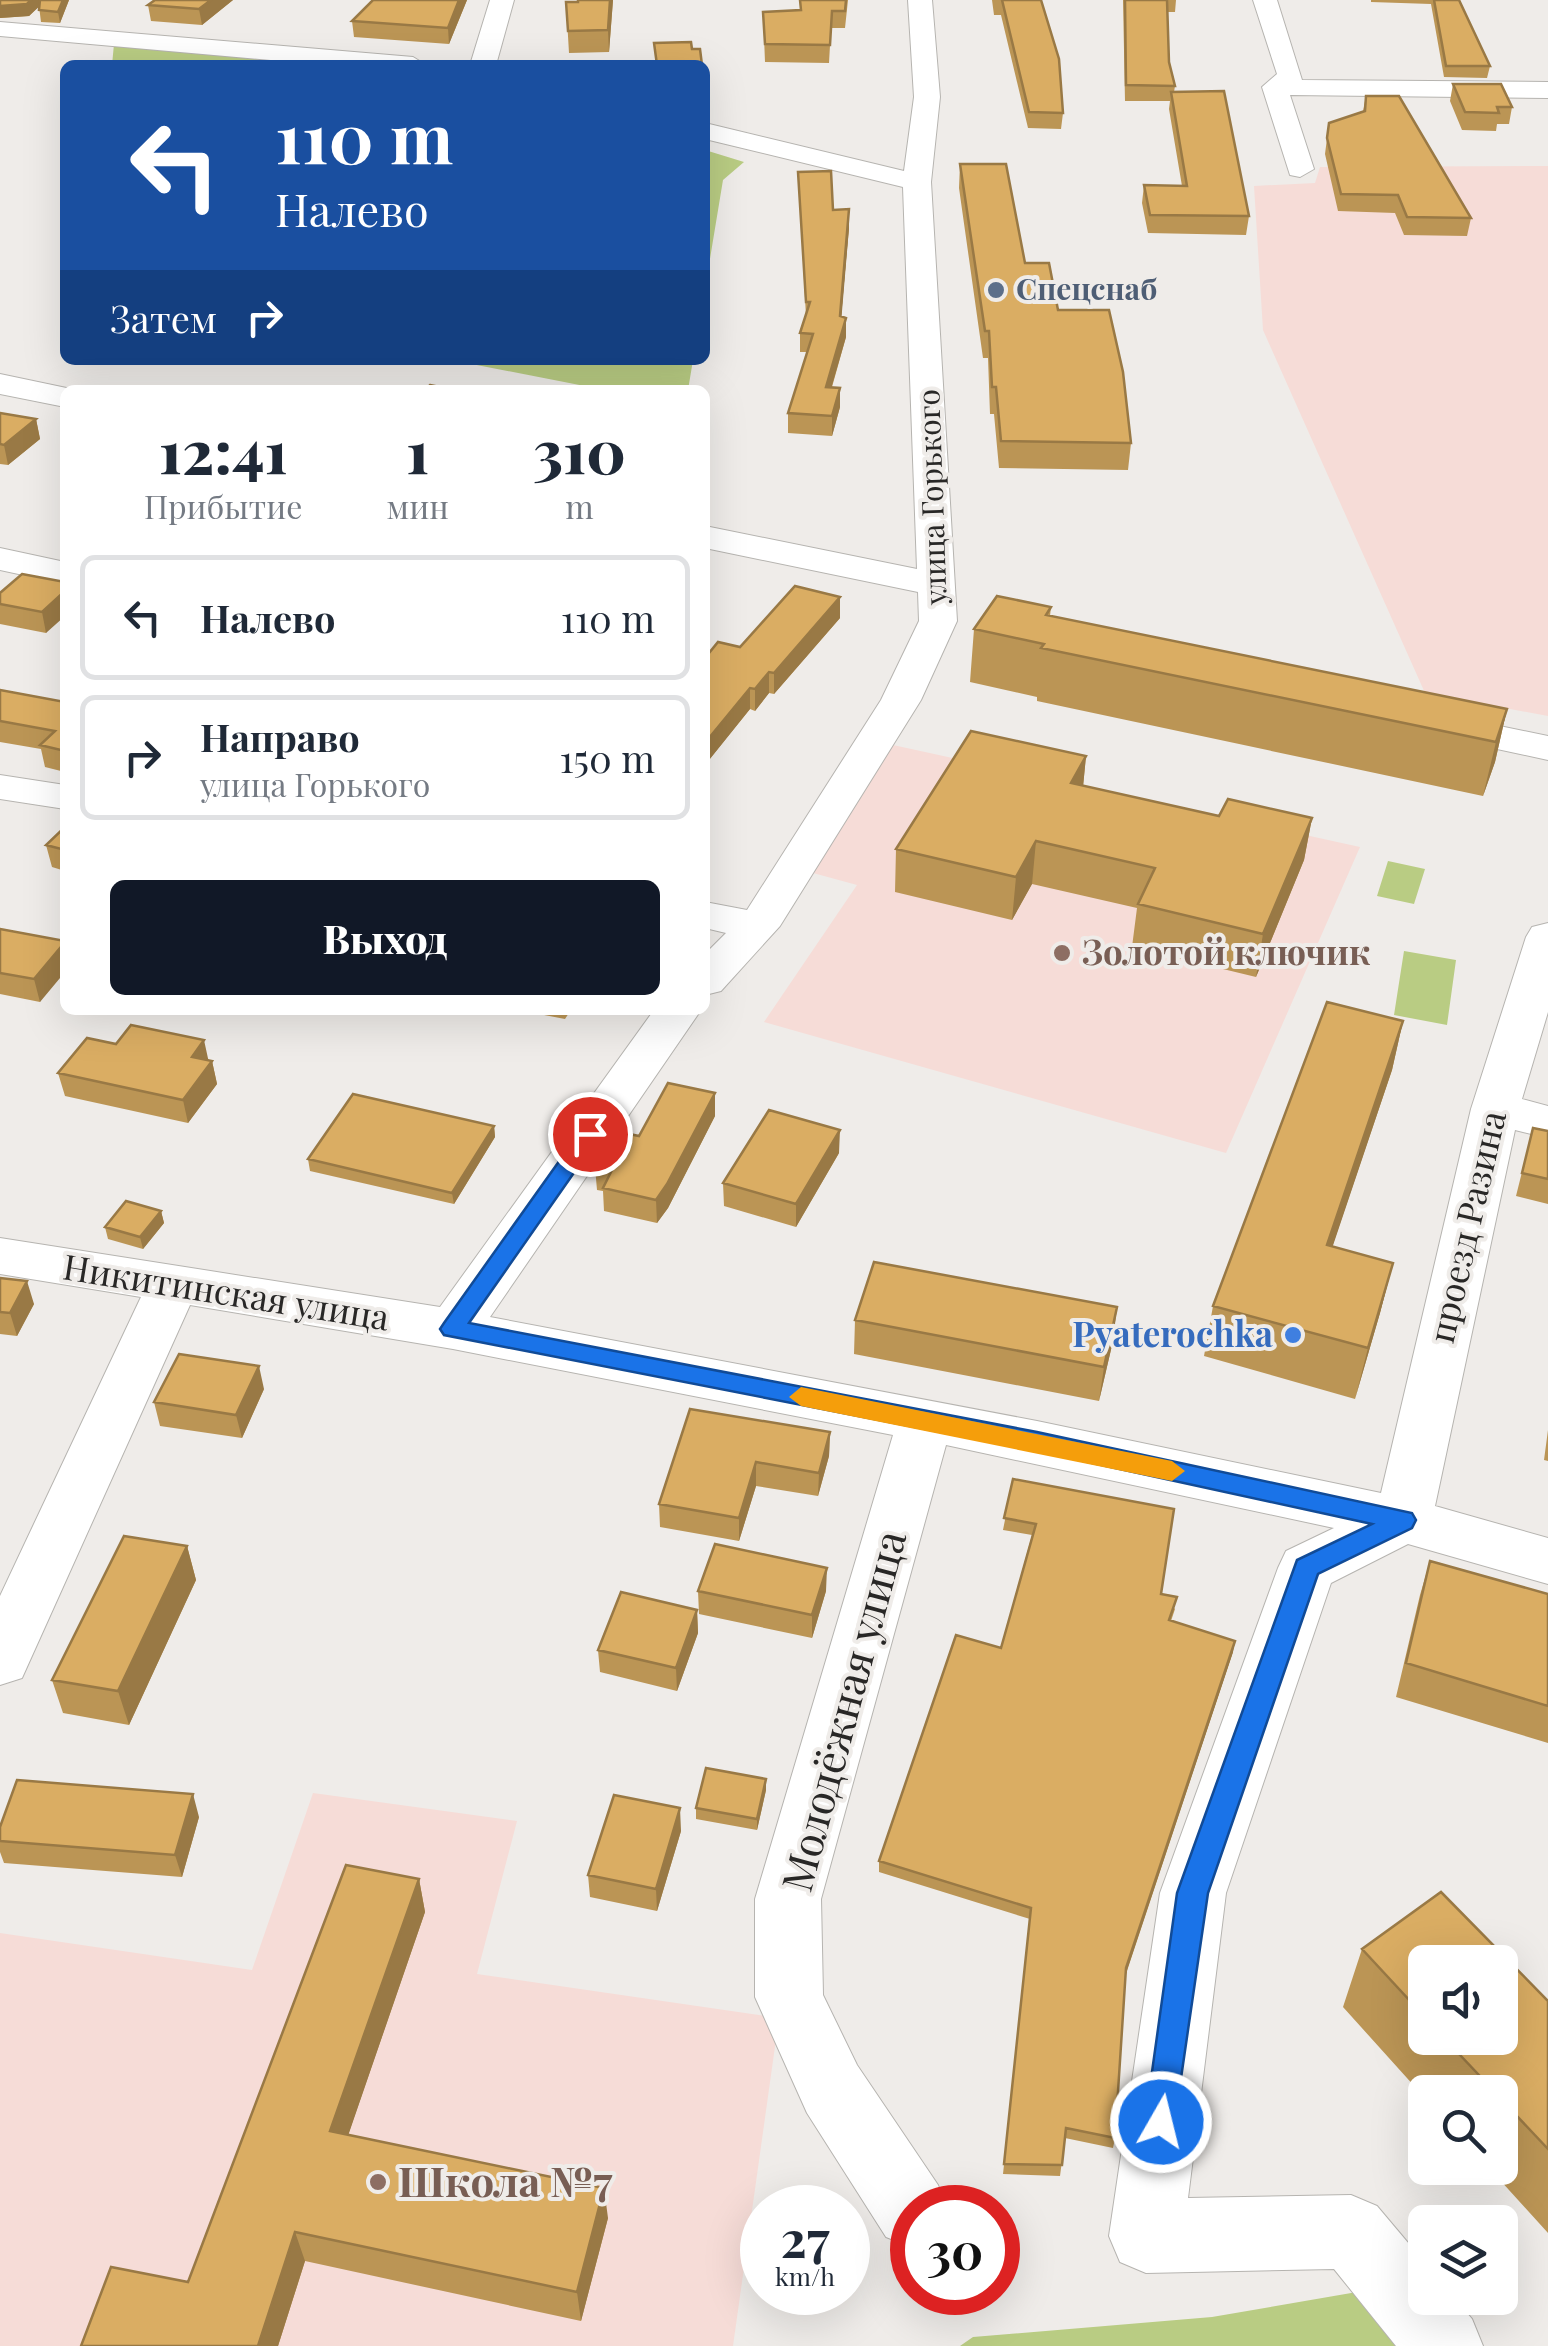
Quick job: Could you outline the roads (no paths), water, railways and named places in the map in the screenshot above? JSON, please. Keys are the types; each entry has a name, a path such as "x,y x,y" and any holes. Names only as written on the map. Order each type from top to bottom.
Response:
{"street":[{"path":"484,60 502,0"},
{"name":"улица Горького","path":"710,976 758,926 901,700 949,611 918,182 927,97 920,0"},
{"path":"1265,0 1290,77 1275,87"},
{"path":"60,30 90,10"},
{"path":"0,29 60,30 362,60"},
{"path":"1275,87 1548,90"},
{"path":"1275,87 1300,169"},
{"path":"710,132 918,182"},
{"path":"0,384 60,397"},
{"path":"710,539 949,611"},
{"path":"0,559 60,572"},
{"path":"1404,718 1548,748"},
{"path":"0,787 60,796"},
{"path":"710,916 758,926"},
{"name":"проезд Разина","path":"1403,1520 1496,1108 1548,936"},
{"path":"452,1329 674,1015"},
{"path":"1496,1108 1548,1122"},
{"name":"Никитинская улица","path":"0,1256 452,1329 925,1421 1403,1520 1548,1561"},
{"path":"0,1660 173,1286"},
{"name":"Молодёжная улица","path":"895,2185 832,2089 789,1998 788,1899 925,1421"},
{"path":"1403,1520 1307,1568 1192,1893 1146,2236 1351,2232 1445,2346"}],"place":[{"name":"Спецснаб","path":"996,290"},
{"name":"Золотой ключик","path":"1062,953"},
{"name":"Pyaterochka","path":"1293,1335"},
{"name":"Школа №7","path":"378,2182"}]}
